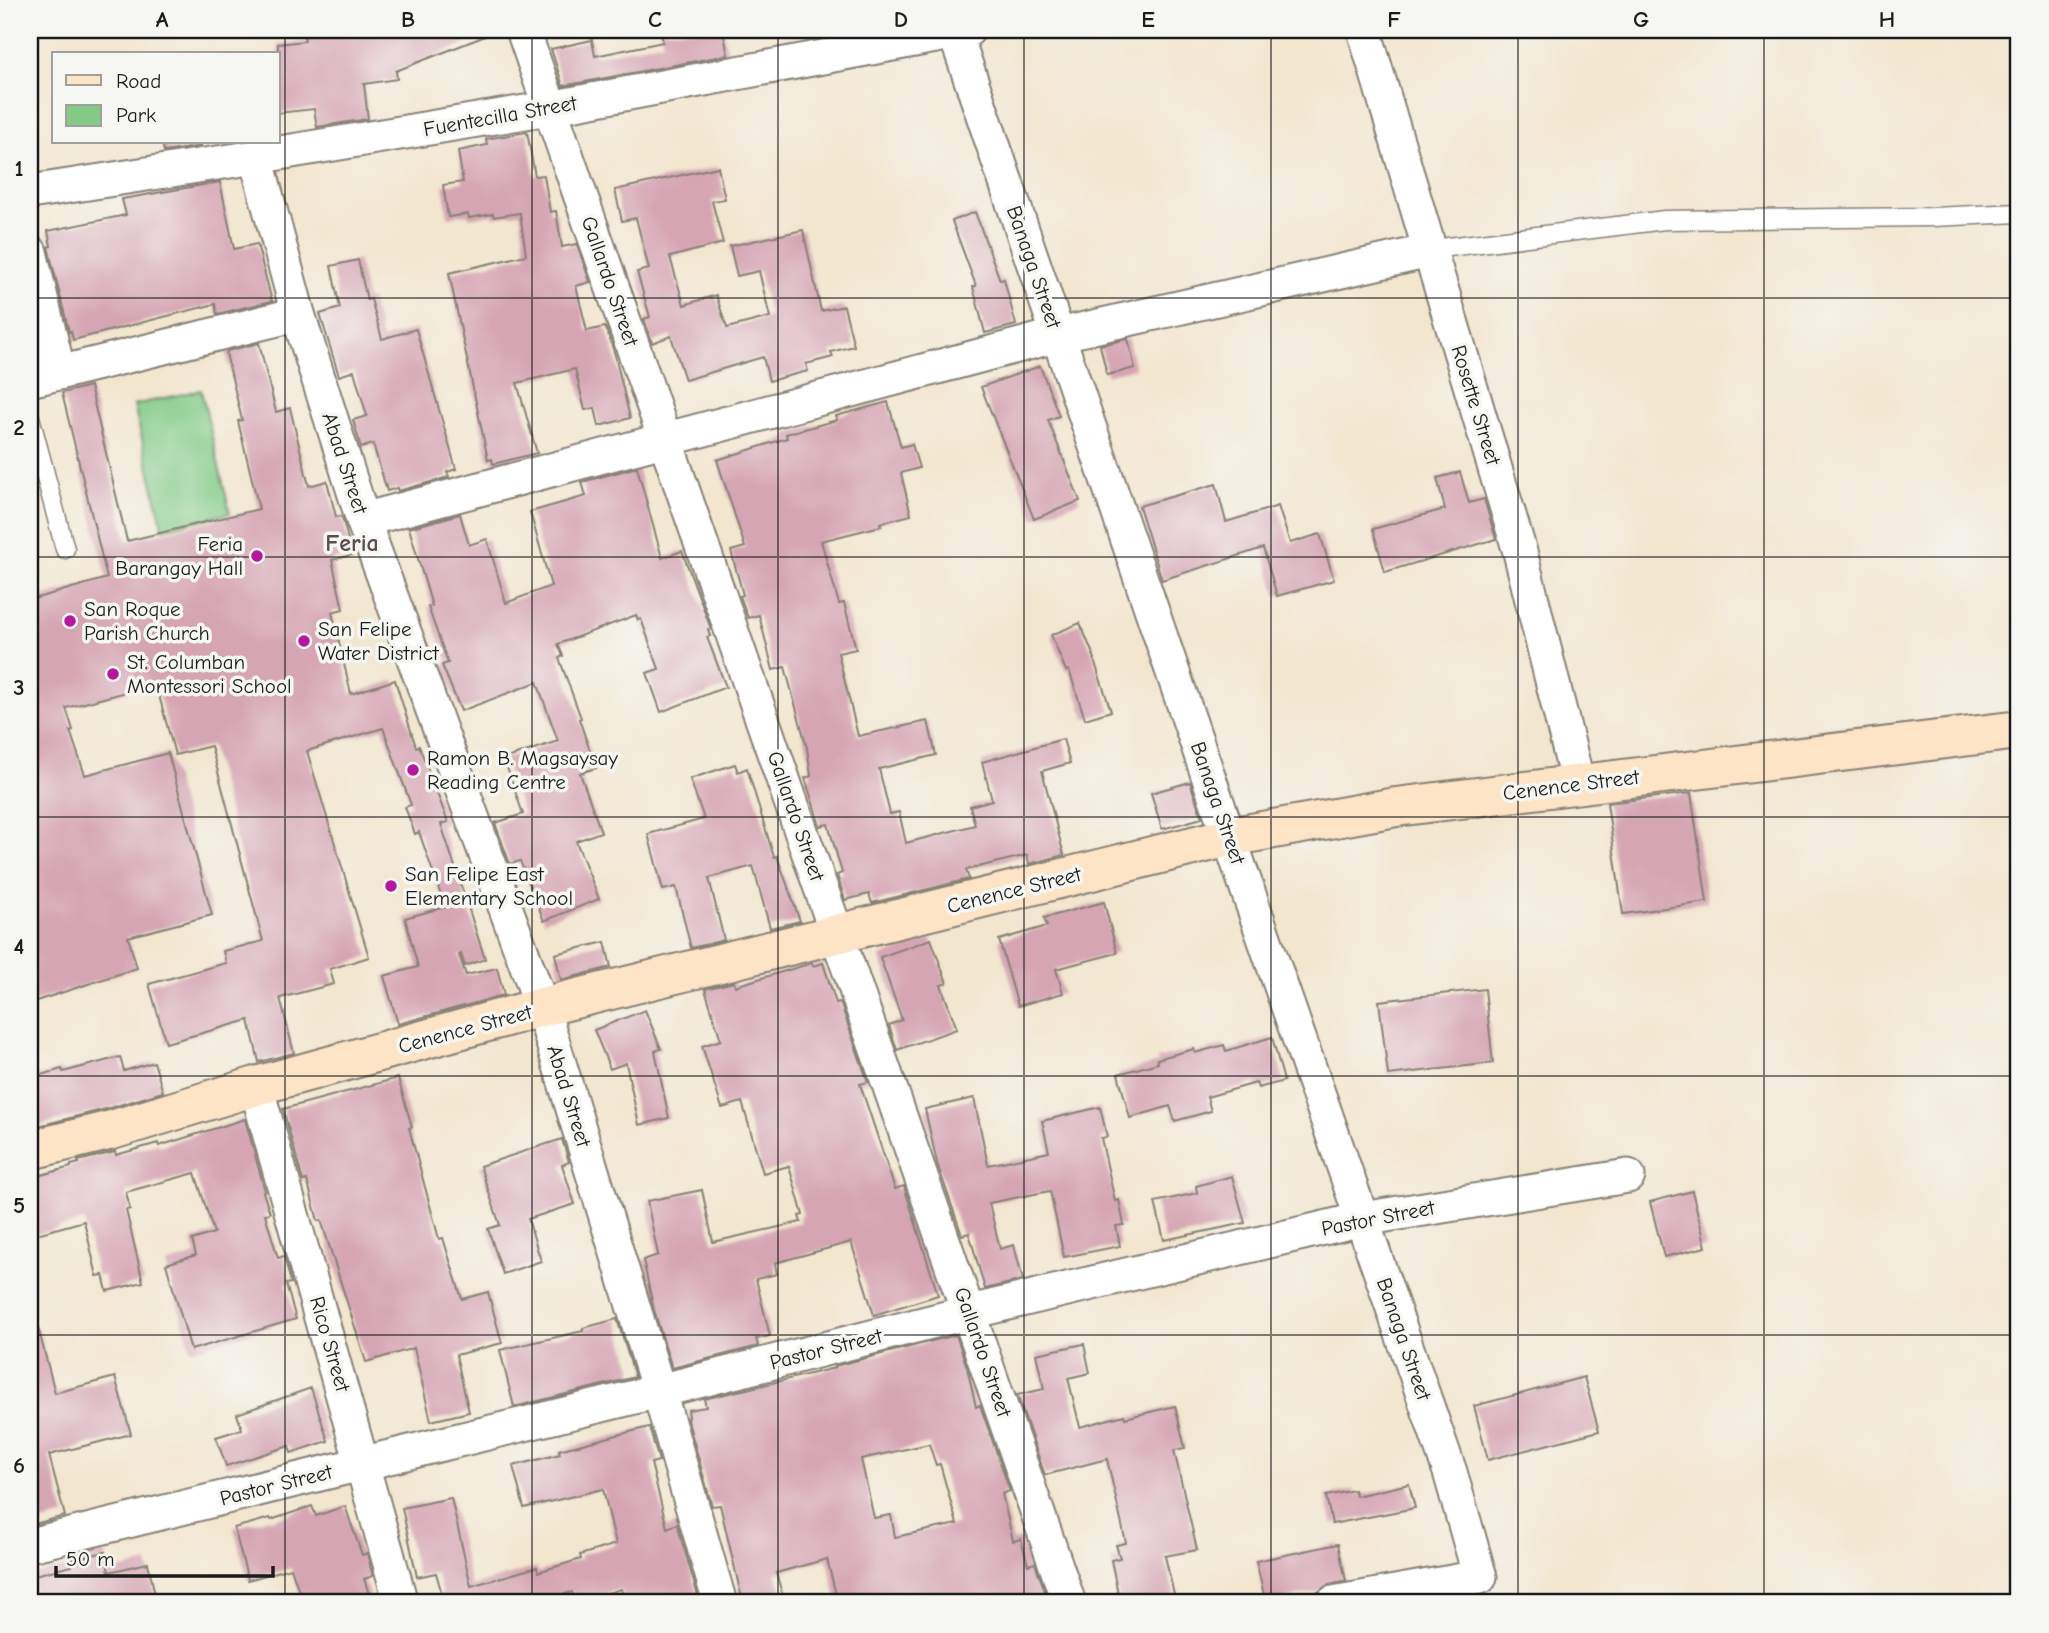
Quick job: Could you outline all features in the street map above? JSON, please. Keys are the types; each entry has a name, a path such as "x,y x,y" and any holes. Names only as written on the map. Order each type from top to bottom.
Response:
{"street":[{"name":"Gallardo Street","path":"523,30 1069,1603"},
{"name":"Rosette Street","path":"1364,30 1520,552 1578,784"},
{"name":"Fuentecilla Street","path":"30,192 549,108 959,31"},
{"name":"Banaga Street","path":"959,31 1058,335 1229,837 1451,1472 1480,1577 1333,1603"},
{"name":"Abad Street","path":"257,157 298,314 363,520 542,1007 659,1391 720,1603"},
{"path":"363,520 1058,335 1430,251"},
{"path":"30,252 45,376 298,314"},
{"name":"Cenence Street","path":"30,1150 113,1130 256,1086 542,1007 1229,837 1396,807 2019,730"},
{"name":"Rico Street","path":"256,1086 401,1603"},
{"name":"Pastor Street","path":"30,1545 970,1312 1362,1219 1628,1176"}],"lane":[{"path":"1430,251 1665,220 1933,217 2019,213"},
{"path":"30,417 65,549"}],"green space":[{"path":"201,390 230,513 163,529 134,405"}],"building":[{"path":"379,30 498,31 396,71 397,79 364,84 368,119 317,127 314,109 280,113 278,44 305,41 304,36 345,31 346,34"},
{"path":"660,30 723,30 728,55 563,86 551,49 592,40 595,56 663,42"},
{"path":"527,132 535,176 544,175 550,212 556,211 562,247 577,244 590,282 576,286 587,331 605,327 607,331 630,418 599,426 595,408 585,410 575,369 517,383 537,453 493,464 492,459 488,460 449,273 526,255 520,213 494,217 493,214 469,218 468,214 448,217 443,185 463,182 458,151 487,145 486,139"},
{"path":"162,144 201,146 164,152"},
{"path":"718,167 725,199 712,201 723,243 670,257 684,305 716,295 727,328 770,317 759,271 737,276 730,246 803,230 821,311 844,306 854,346 831,352 833,357 806,364 808,371 769,381 763,357 685,380 671,336 652,343 644,319 650,317 637,272 649,269 636,218 622,221 615,190"},
{"path":"220,182 234,249 257,244 272,301 217,314 215,304 73,340 48,247 51,246 48,231 126,215 122,199"},
{"path":"975,212 1000,280 1004,279 1016,325 985,333 973,287 976,286 952,221"},
{"path":"358,260 367,300 371,299 382,339 416,329 456,469 447,472 449,477 398,491 397,488 387,491 373,444 361,448 353,420 367,416 354,371 339,376 320,314 340,308 331,266"},
{"path":"1128,339 1135,368 1107,375 1100,345"},
{"path":"259,343 276,412 290,408 309,486 327,481 336,517 341,516 343,520 352,555 332,560 343,609 332,612 351,694 395,680 416,747 419,746 448,822 441,824 485,959 465,966 461,954 459,955 466,975 497,968 504,995 398,1024 384,976 418,967 405,918 445,907 419,832 415,834 405,807 411,805 383,728 307,751 369,957 330,969 334,984 280,998 294,1053 259,1062 249,1020 166,1043 149,984 226,963 223,951 263,941 211,746 175,755 156,684 66,708 73,730 70,731 85,775 168,753 212,915 128,937 137,968 30,1003 30,600 107,578 62,393 90,386 127,541 259,509 238,421 242,420 226,353"},
{"path":"1040,366 1059,416 1048,420 1080,501 1034,519 981,387"},
{"path":"888,402 901,447 912,444 919,468 901,473 911,515 880,523 881,526 821,541 839,604 844,603 856,649 838,653 858,736 928,721 936,755 879,769 890,814 899,812 906,843 975,825 970,806 992,800 982,762 1063,739 1070,763 1042,771 1064,855 1029,864 1027,855 966,870 969,879 872,903 869,894 845,900 837,875 842,873 828,824 820,826 805,778 811,776 807,748 785,667 773,670 759,615 748,618 740,596 743,595 731,551 745,547 717,460 787,438 786,434 837,420 836,416"},
{"path":"637,467 662,558 682,551 711,629 708,630 710,636 707,637 726,687 661,712 647,673 659,669 641,619 638,620 636,615 558,644 563,656 559,658 596,768 580,773 601,832 576,841 599,899 544,921 520,861 510,864 495,823 523,814 504,759 558,741 537,682 461,711 442,665 448,663 428,607 432,606 409,528 460,514 469,545 487,539 506,603 551,586 530,512 586,496 582,482"},
{"path":"1460,472 1469,503 1484,499 1496,539 1385,572 1373,529 1445,509 1437,478"},
{"path":"1216,484 1226,522 1278,506 1290,543 1320,534 1334,580 1277,596 1263,548 1162,580 1139,506"},
{"path":"1080,623 1095,659 1111,711 1085,719 1069,670 1066,671 1051,635"},
{"path":"735,764 738,772 747,768 774,857 777,856 800,921 770,928 753,866 709,878 724,940 691,948 676,887 663,890 648,834 704,819 690,779"},
{"path":"1190,782 1202,818 1162,829 1151,793"},
{"path":"1691,793 1707,902 1623,914 1607,803"},
{"path":"1104,902 1117,953 1056,969 1063,993 1018,1006 999,940 1047,926 1044,918"},
{"path":"931,939 947,983 941,985 957,1029 897,1050 889,1025 902,1020 880,957"},
{"path":"605,942 611,967 561,980 555,954"},
{"path":"812,963 813,966 823,963 836,1003 840,1002 868,1082 860,1084 895,1189 904,1186 938,1295 874,1315 851,1242 775,1263 777,1274 756,1279 770,1336 756,1339 758,1346 672,1368 654,1310 643,1260 658,1255 647,1201 702,1190 713,1242 801,1222 799,1216 803,1215 789,1166 763,1173 742,1102 722,1108 702,1046 721,1040 705,989 734,982 735,986"},
{"path":"1485,989 1493,1063 1388,1075 1379,1001"},
{"path":"645,1010 661,1049 655,1051 669,1118 639,1125 626,1063 610,1069 594,1030"},
{"path":"1272,1037 1284,1081 1258,1088 1256,1083 1207,1097 1211,1111 1175,1121 1170,1106 1130,1118 1118,1074 1194,1049 1195,1053 1224,1045 1226,1051"},
{"path":"120,1057 124,1071 154,1062 163,1092 30,1128 30,1078"},
{"path":"398,1078 439,1239 443,1238 462,1299 488,1292 502,1343 456,1355 469,1412 431,1421 414,1348 366,1362 321,1220 318,1221 307,1180 303,1181 283,1109"},
{"path":"974,1098 988,1165 1049,1152 1042,1121 1100,1107 1107,1137 1101,1138 1115,1201 1119,1200 1124,1225 1116,1226 1120,1246 1064,1257 1050,1191 989,1203 1000,1249 1014,1245 1023,1280 985,1289 969,1233 962,1235 937,1163 925,1109"},
{"path":"245,1119 270,1213 265,1214 278,1258 284,1256 291,1283 286,1284 296,1319 191,1350 166,1264 196,1255 192,1240 214,1233 195,1173 126,1192 130,1209 126,1210 143,1282 107,1291 103,1275 97,1276 84,1221 30,1236 30,1178 71,1167 79,1163 78,1161 115,1152 116,1155 158,1143 159,1146"},
{"path":"562,1139 569,1162 562,1165 575,1204 528,1219 541,1261 503,1274 488,1229 500,1225 480,1166"},
{"path":"1232,1176 1245,1223 1164,1240 1155,1202 1197,1193 1196,1186"},
{"path":"1692,1191 1706,1247 1664,1257 1650,1202"},
{"path":"617,1319 635,1377 514,1407 500,1350 583,1331 583,1328"},
{"path":"38,1327 55,1393 115,1377 131,1434 49,1455 65,1516 30,1525 30,1328"},
{"path":"956,1335 976,1407 980,1405 1010,1491 1002,1494 1013,1541 1021,1539 1028,1565 1035,1563 1049,1603 838,1603 827,1559 776,1573 785,1603 743,1603 720,1505 712,1506 687,1418 688,1410 706,1407 704,1399","holes":["929,1444 936,1465 940,1464 957,1524 895,1537 891,1515 874,1518 861,1459"]},
{"path":"1084,1344 1090,1373 1068,1378 1080,1427 1124,1415 1125,1418 1175,1406 1185,1448 1174,1450 1197,1550 1165,1556 1176,1603 1120,1603 1111,1560 1120,1558 1116,1545 1126,1543 1107,1459 1045,1475 1017,1395 1044,1389 1036,1354"},
{"path":"1584,1377 1599,1431 1488,1460 1474,1406"},
{"path":"311,1388 328,1441 291,1453 289,1446 226,1466 216,1437 242,1429 237,1414"},
{"path":"649,1427 659,1461 651,1463 667,1528 677,1524 700,1603 625,1603 621,1589 576,1603 572,1592 533,1603 434,1603 433,1596 442,1594 436,1573 417,1577 402,1508 451,1498 471,1586 537,1567 538,1572 581,1559 580,1555 616,1544 603,1489 524,1508 513,1466 560,1454 559,1450"},
{"path":"1409,1484 1415,1508 1332,1524 1326,1496 1354,1490 1356,1496"},
{"path":"312,1506 316,1516 345,1506 362,1555 367,1553 373,1576 364,1579 372,1603 303,1603 291,1568 248,1580 234,1528 270,1518 271,1520"},
{"path":"1338,1544 1346,1581 1329,1584 1318,1592 1266,1603 1256,1561"},
{"path":"105,1552 109,1572 148,1563 155,1603 37,1603 30,1576 72,1566 71,1560"}],"place":[{"name":"Feria Barangay Hall","path":"257,556"},
{"name":"San Roque Parish Church","path":"70,621"},
{"name":"San Felipe Water District","path":"304,641"},
{"name":"St. Columban Montessori School","path":"113,674"},
{"name":"Ramon B. Magsaysay Reading Centre","path":"413,770"},
{"name":"San Felipe East Elementary School","path":"391,886"}],"district":[{"name":"Feria","path":"352,543"}]}
